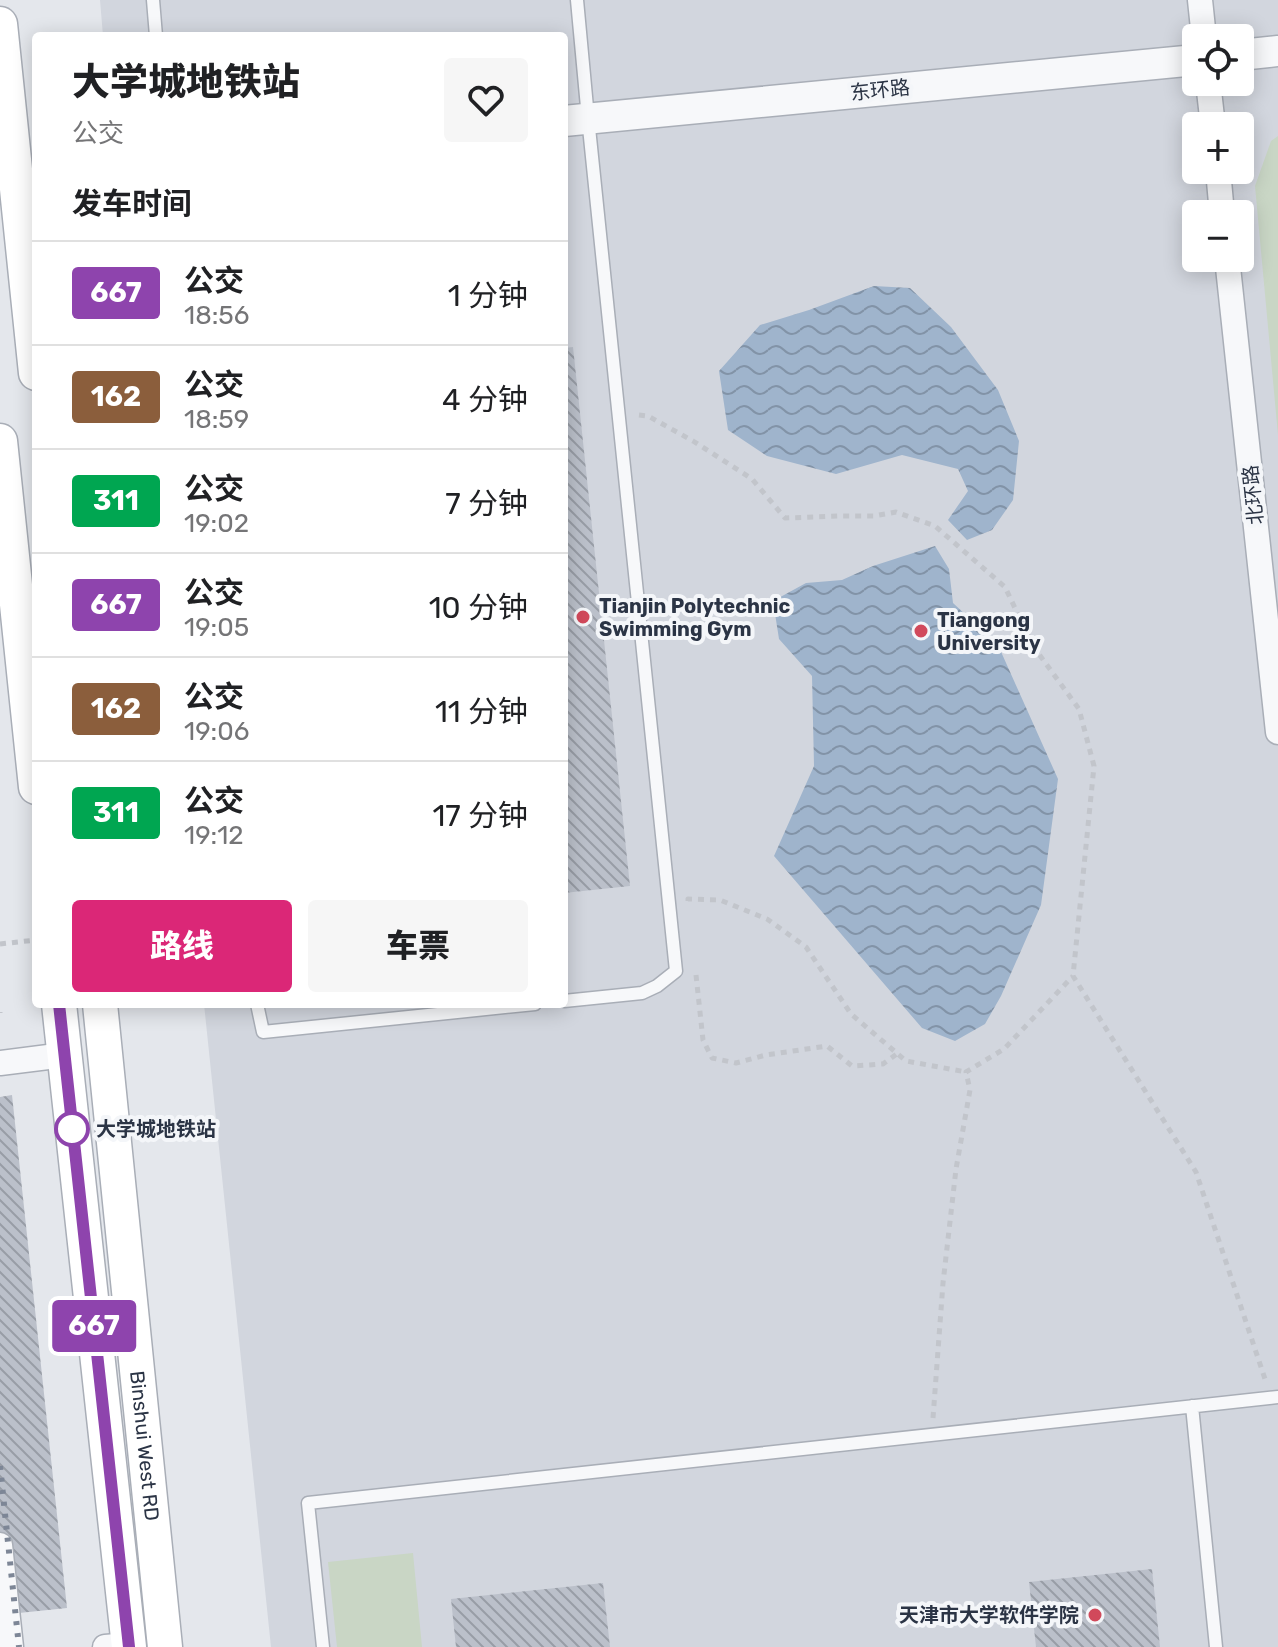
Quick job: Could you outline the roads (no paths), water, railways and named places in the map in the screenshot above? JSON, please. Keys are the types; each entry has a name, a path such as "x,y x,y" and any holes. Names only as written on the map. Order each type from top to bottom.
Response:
{"main road":[{"path":"0,24 32,332"},
{"path":"0,441 32,749"},
{"name":"Binshui West RD","path":"59,1008 121,1646"},
{"name":"Binshui West RD","path":"100,1008 165,1647"}],"street":[{"path":"1200,0 1203,24"},
{"path":"1254,54 1278,51"},
{"name":"东环路","path":"576,120 1182,61"},
{"name":"北环路","path":"1229,272 1278,728"},
{"path":"0,1063 64,1055"},
{"path":"0,1545 11,1647"}],"lane":[{"path":"153,0 156,32"},
{"path":"568,1001 642,993 676,971 618,412 576,120 577,0"},
{"path":"258,1008 263,1032 496,1008"},
{"path":"323,1647 308,1503 1275,1398"},
{"path":"1192,1406 1216,1647"}],"water":[{"path":"874,286 910,288 951,327 998,390 1019,441 1013,500 992,530 967,540 948,520 968,491 958,469 902,455 836,474 767,456 728,430 719,371 760,325"},
{"path":"935,546 949,569 953,603 998,645 1058,779 1041,905 1001,996 985,1024 955,1041 922,1028 774,856 814,766 812,676 779,639 773,601 806,583 842,580 873,566"}],"railway":[{"path":"0,1466 19,1647"}],"place":[{"name":"Tianjin Polytechnic Swimming Gym","path":"583,617"},
{"name":"Tiangong University","path":"921,631"},
{"name":"大学城地铁站","path":"72,1129"},
{"name":"天津市大学软件学院","path":"1095,1615"}]}
